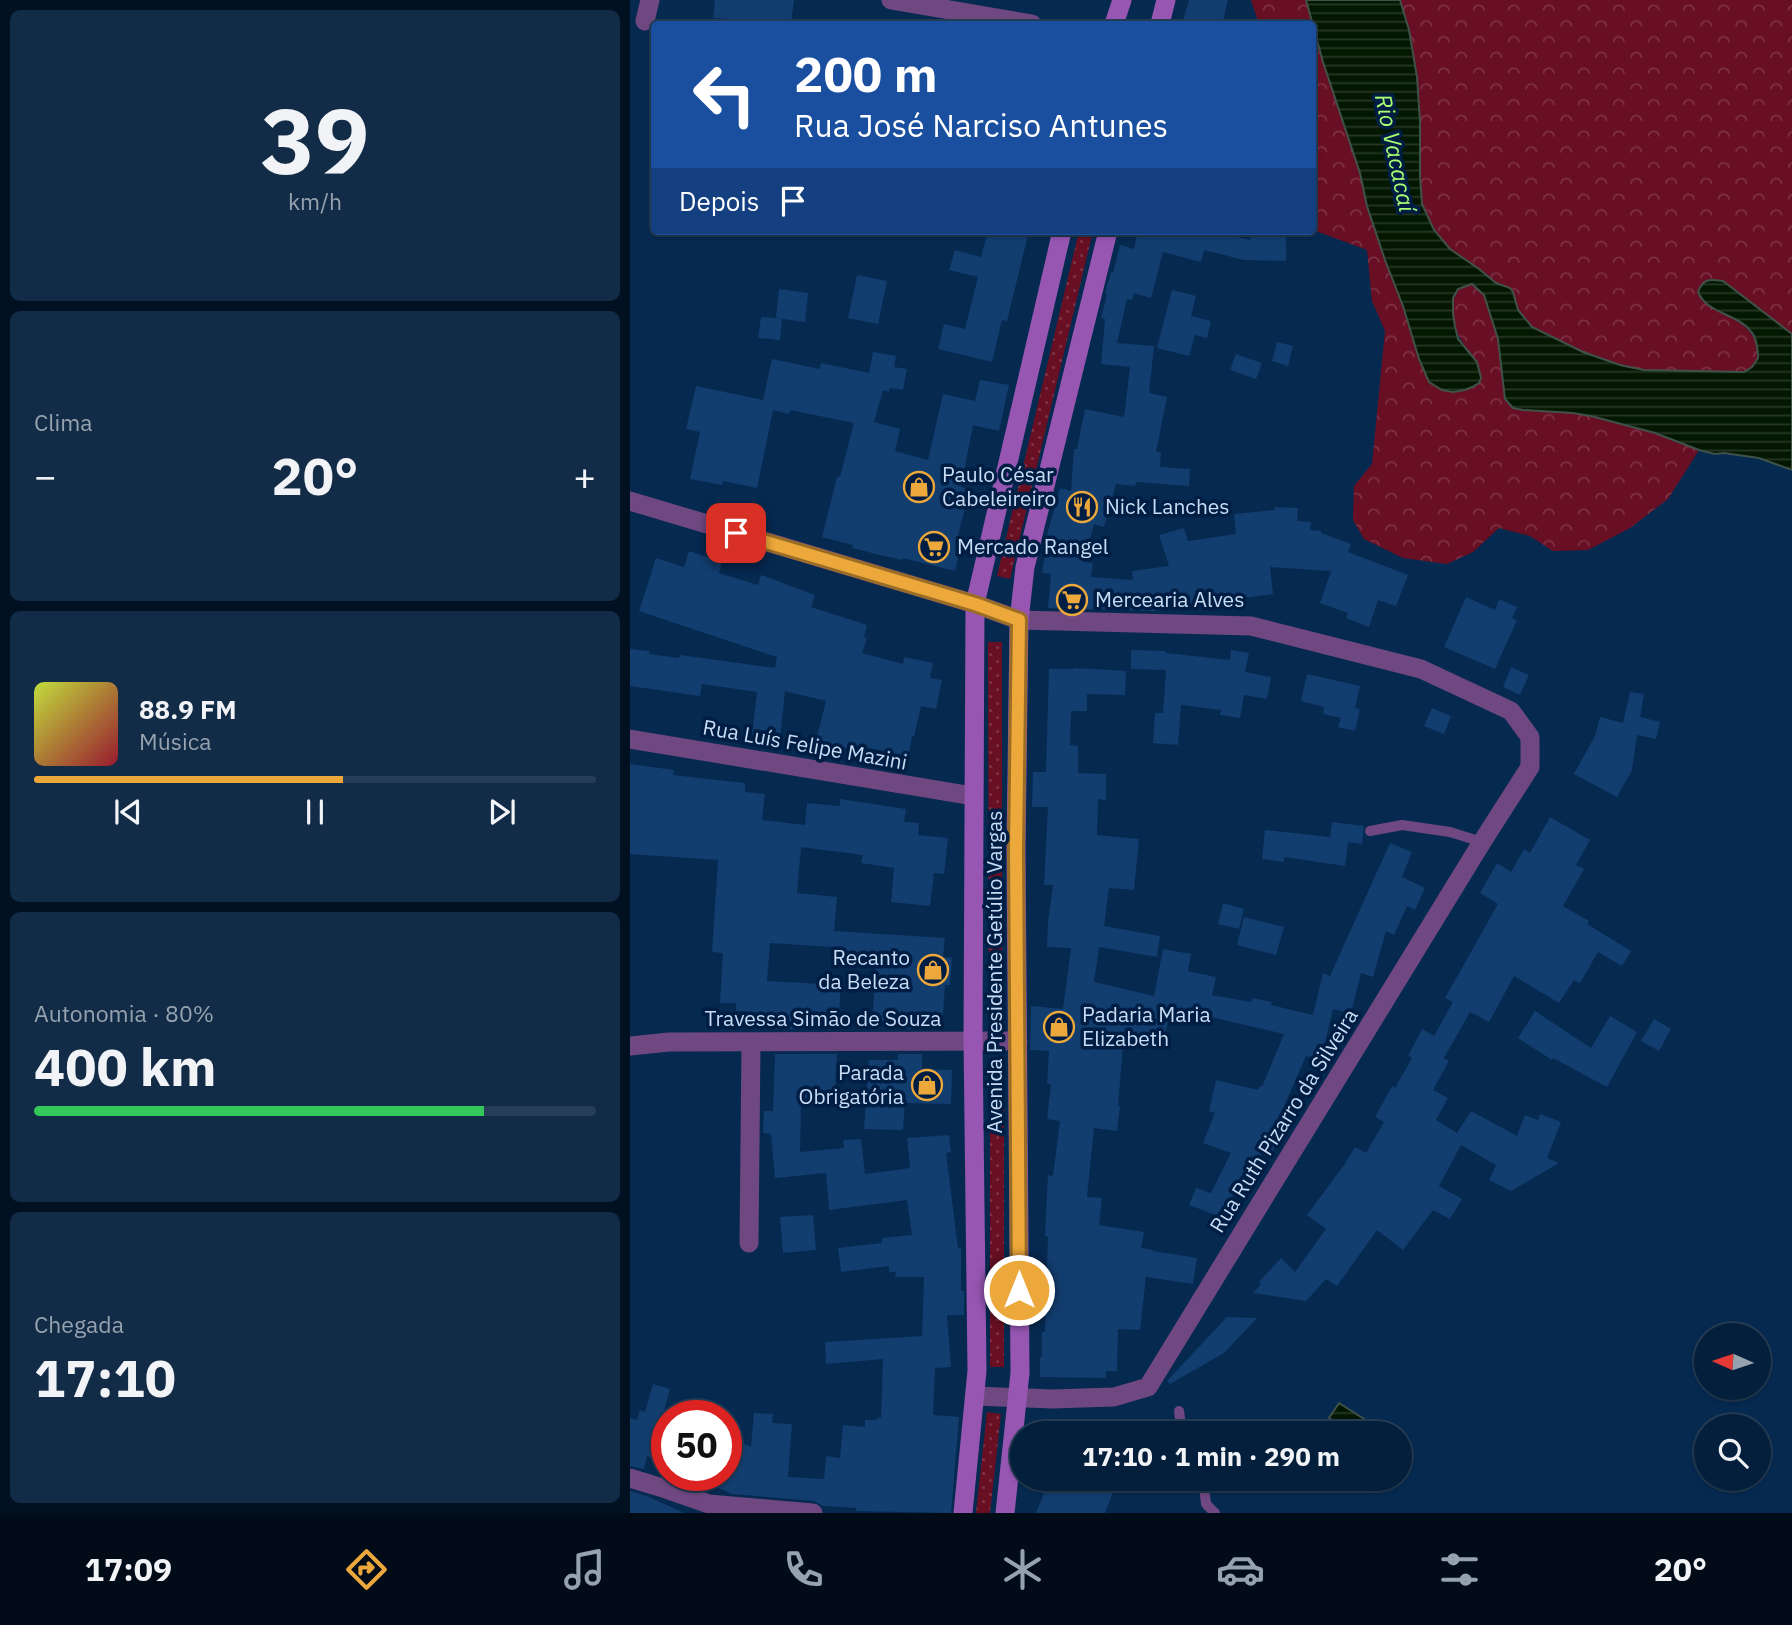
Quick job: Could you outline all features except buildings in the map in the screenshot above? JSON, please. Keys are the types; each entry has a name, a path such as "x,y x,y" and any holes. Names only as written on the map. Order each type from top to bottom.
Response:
{"main road":[{"path":"1113,21 1122,0"},
{"path":"1161,21 1166,0"},
{"name":"Avenida Presidente Getúlio Vargas","path":"963,1513 977,1357 973,1040 975,604 1061,235"},
{"name":"Avenida Presidente Getúlio Vargas","path":"1005,1513 1020,1373 1016,849 1019,620 1025,567 1107,235"}],"street":[{"path":"645,20 650,0"},
{"path":"891,0 1014,21"},
{"path":"1110,0 1112,21"},
{"path":"630,501 975,604 1019,620"},
{"name":"Rua Ruth Pizarro da Silveira","path":"975,1396 1016,1399 1114,1397 1148,1387 1530,767 1531,737 1510,711 1421,669 1251,626 1019,620"},
{"name":"Rua Luís Felipe Mazini","path":"630,738 973,796"},
{"name":"Travessa Simão de Souza","path":"630,1046 669,1042 1017,1041"},
{"path":"748,1243 751,1042"},
{"path":"630,1478 709,1504 813,1513"}],"lane":[{"path":"1370,831 1402,825 1450,832 1482,842"},
{"path":"1179,1411 1180,1421"},
{"path":"1204,1491 1206,1504 1215,1513"}],"green space":[{"path":"1251,0 1306,0 1313,21 1258,21"},
{"path":"1400,0 1792,0 1792,334 1724,281 1714,309 1747,329 1758,350 1755,363 1744,372 1644,370 1620,365 1583,352 1532,327 1518,310 1510,288 1496,283 1450,249 1434,230 1422,204 1417,77 1409,30"},
{"path":"1316,32 1360,173 1367,206 1403,306 1468,350 1456,329 1453,305 1458,289 1472,284 1484,295 1498,339 1504,374 1503,389 1513,408 1591,416 1655,433 1699,450 1668,499 1630,528 1588,550 1553,551 1530,536 1499,528 1473,552 1447,564 1403,558 1364,539 1353,520 1354,486 1372,464 1385,331 1372,301 1367,250 1316,231"},
{"path":"1078,235 1092,235 1010,579 997,576"},
{"path":"988,642 1002,642 1002,1017 989,1017"},
{"path":"990,1059 1004,1059 1004,1367 990,1367"},
{"path":"987,1412 1001,1414 990,1513 976,1513"}],"water":[{"name":"Rio Vacacaí","path":"1306,0 1400,0 1409,30 1417,77 1422,204 1434,230 1450,249 1496,283 1510,288 1518,310 1532,327 1583,352 1620,365 1644,370 1744,372 1752,367 1758,358 1755,339 1749,328 1703,300 1698,292 1700,287 1705,282 1715,280 1723,281 1792,334 1792,470 1759,458 1699,450 1655,433 1591,416 1513,408 1505,399 1498,339 1484,295 1472,284 1458,289 1453,298 1453,314 1458,339 1477,362 1481,378 1479,383 1453,392 1442,390 1429,382 1367,206 1360,173 1323,62 1316,36 1316,21 1312,21"},
{"path":"1339,1403 1367,1421 1334,1421 1329,1418"}],"place":[{"name":"Paulo César Cabeleireiro","path":"919,487"},
{"name":"Nick Lanches","path":"1082,507"},
{"name":"Mercado Rangel","path":"934,547"},
{"name":"Mercearia Alves","path":"1072,600"},
{"name":"Recanto da Beleza","path":"933,970"},
{"name":"Padaria Maria Elizabeth","path":"1059,1027"},
{"name":"Parada Obrigatória","path":"927,1085"}],"route":[{"path":"736,533 975,604 1019,620 1016,849 1019,1290"}]}
